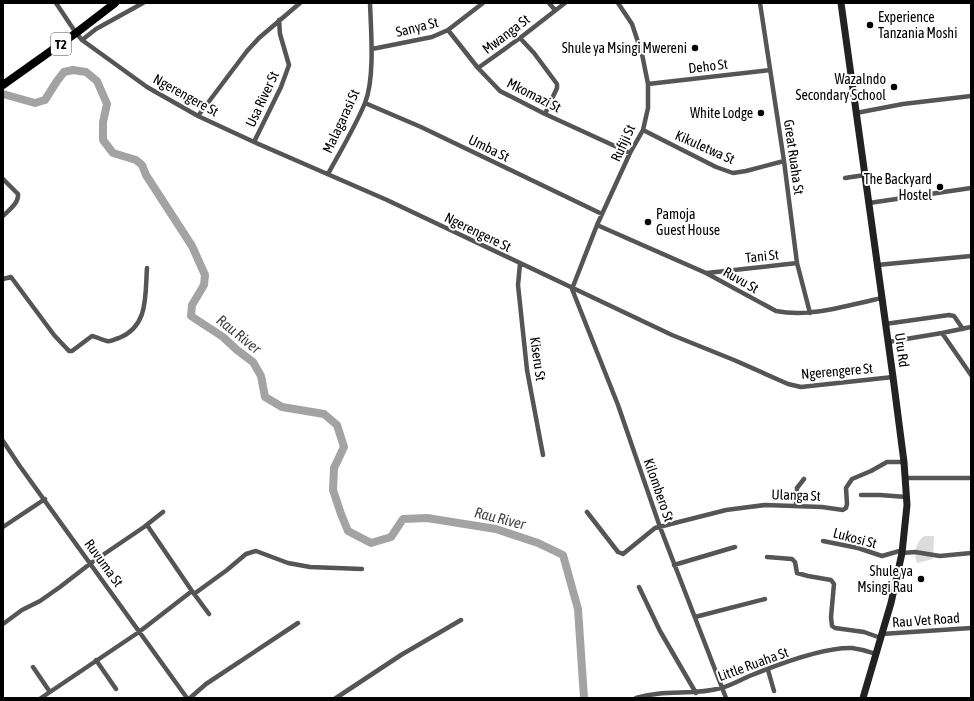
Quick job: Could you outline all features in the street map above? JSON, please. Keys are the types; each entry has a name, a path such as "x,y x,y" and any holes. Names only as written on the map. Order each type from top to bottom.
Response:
{"highway":[{"name":"T2","path":"4,84 76,33 115,3"}],"street":[{"name":"Ngerengere St","path":"56,3 82,40 147,87 198,116 387,200 572,289 672,335 788,384 801,387 893,377"},
{"path":"82,40 96,29 143,3"},
{"path":"198,116 247,51 259,38 300,3"},
{"name":"Malagarasi St","path":"328,174 365,103 369,85 372,49 370,3"},
{"name":"Sanya St","path":"372,49 432,37 448,30 483,3"},
{"path":"549,3 555,10"},
{"name":"Mwanga St","path":"478,68 520,38 564,3"},
{"name":"Rufiji St","path":"572,289 597,225 630,153 643,130 648,108 648,84 636,33 632,24 618,3"},
{"name":"Great Ruaha St","path":"760,3 784,161 797,263 810,313"},
{"name":"Uru Rd","path":"842,3 893,377 904,462 906,497 903,551 891,602 863,698"},
{"name":"Usa River St","path":"254,142 281,87 289,65 280,34 279,20"},
{"name":"Mkomazi St","path":"448,30 478,68 500,91 545,114 630,153"},
{"path":"520,38 546,68 556,84 556,88 545,114"},
{"name":"Deho St","path":"648,84 770,70"},
{"path":"856,113 903,104 971,96"},
{"name":"Umba St","path":"365,103 420,127 602,214"},
{"name":"Kikuletwa St","path":"643,130 716,166 733,172 746,171 784,161"},
{"path":"845,178 865,175"},
{"path":"3,179 18,194 17,201 3,216"},
{"path":"869,203 971,188"},
{"name":"Ruvu St","path":"597,225 706,273 776,312 788,314 810,313 882,298"},
{"path":"877,265 971,256"},
{"name":"Tani St","path":"706,273 797,263"},
{"name":"Kiseru St","path":"520,264 518,285 527,370 543,455"},
{"path":"3,279 11,277 54,335 69,351 72,351 92,336 108,341 129,332 135,326 144,310 147,268"},
{"name":"Kilombero St","path":"572,289 618,405 674,565 726,698"},
{"path":"885,324 949,314 954,316 963,329"},
{"path":"888,342 971,327"},
{"path":"942,333 971,375"},
{"name":"Ruvuma St","path":"3,441 139,632 189,698"},
{"name":"Ulanga St","path":"587,512 621,554 624,554 651,530 704,514 765,505 825,507 843,510 846,508 847,504 846,488 852,479 887,462 904,462"},
{"path":"905,478 971,478"},
{"path":"796,506 797,488 804,479"},
{"path":"861,495 880,494 906,497"},
{"path":"3,527 45,499"},
{"path":"3,624 22,610 40,601 163,512"},
{"path":"147,525 209,614"},
{"name":"Lukosi St","path":"823,541 858,548 882,556 903,551 940,556 971,552"},
{"path":"674,565 735,547"},
{"path":"41,698 139,632 227,570 246,554 256,551 288,563 324,568 362,569"},
{"path":"767,557 792,559 795,562 796,573 831,580 834,584 831,621 833,627 881,636"},
{"path":"639,587 660,631 696,692"},
{"path":"695,617 765,599"},
{"path":"336,698 401,655 461,620"},
{"path":"189,698 206,684 298,623"},
{"name":"Rau Vet Road","path":"881,636 971,628"},
{"name":"Little Ruaha St","path":"636,698 663,693 696,692 722,688 811,655 840,649 860,649 876,654"},
{"path":"96,660 116,688"},
{"path":"33,667 50,692"},
{"path":"768,670 774,690"}],"shaded area":[{"path":"924,536 934,536 933,559 917,563 915,555 916,548 921,538"}],"waterway":[{"name":"Rau River","path":"3,94 35,103 45,100 64,72 73,70 86,72 97,81 107,104 103,122 103,140 113,153 136,160 142,165 146,175 192,246 205,275 204,285 192,305 191,316 223,337 253,362 261,376 265,397 282,407 324,414 337,425 344,447 334,468 333,490 348,531 371,543 391,537 403,519 427,518 496,529 538,543 563,555 578,609 584,698"}],"place":[{"name":"Experience Tanzania Moshi","path":"870,25"},
{"name":"Shule ya Msingi Mwereni","path":"695,48"},
{"name":"Wazalndo Secondary School","path":"894,87"},
{"name":"White Lodge","path":"761,113"},
{"name":"The Backyard Hostel","path":"940,187"},
{"name":"Pamoja Guest House","path":"648,222"},
{"name":"Shule ya Msingi Rau","path":"921,579"}]}
